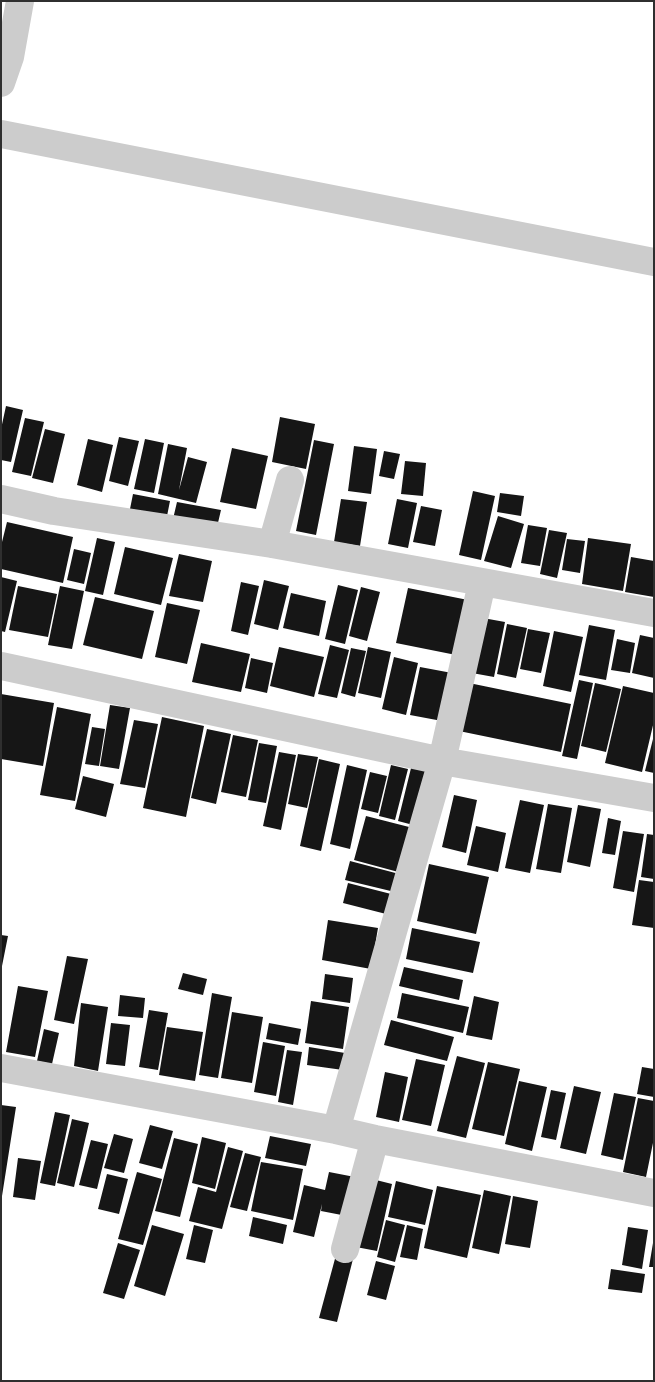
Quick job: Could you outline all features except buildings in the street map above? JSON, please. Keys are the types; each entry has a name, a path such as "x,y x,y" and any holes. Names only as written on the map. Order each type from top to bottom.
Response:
{"street":[{"path":"1,83 10,57 20,1"},
{"path":"1,134 654,262"},
{"path":"272,544 290,480"},
{"path":"1,499 54,511 272,544 654,613"},
{"path":"336,1130 442,761 482,583"},
{"path":"1,666 442,761 654,798"},
{"path":"1,1068 336,1130 654,1193"},
{"path":"345,1249 375,1139"}]}
